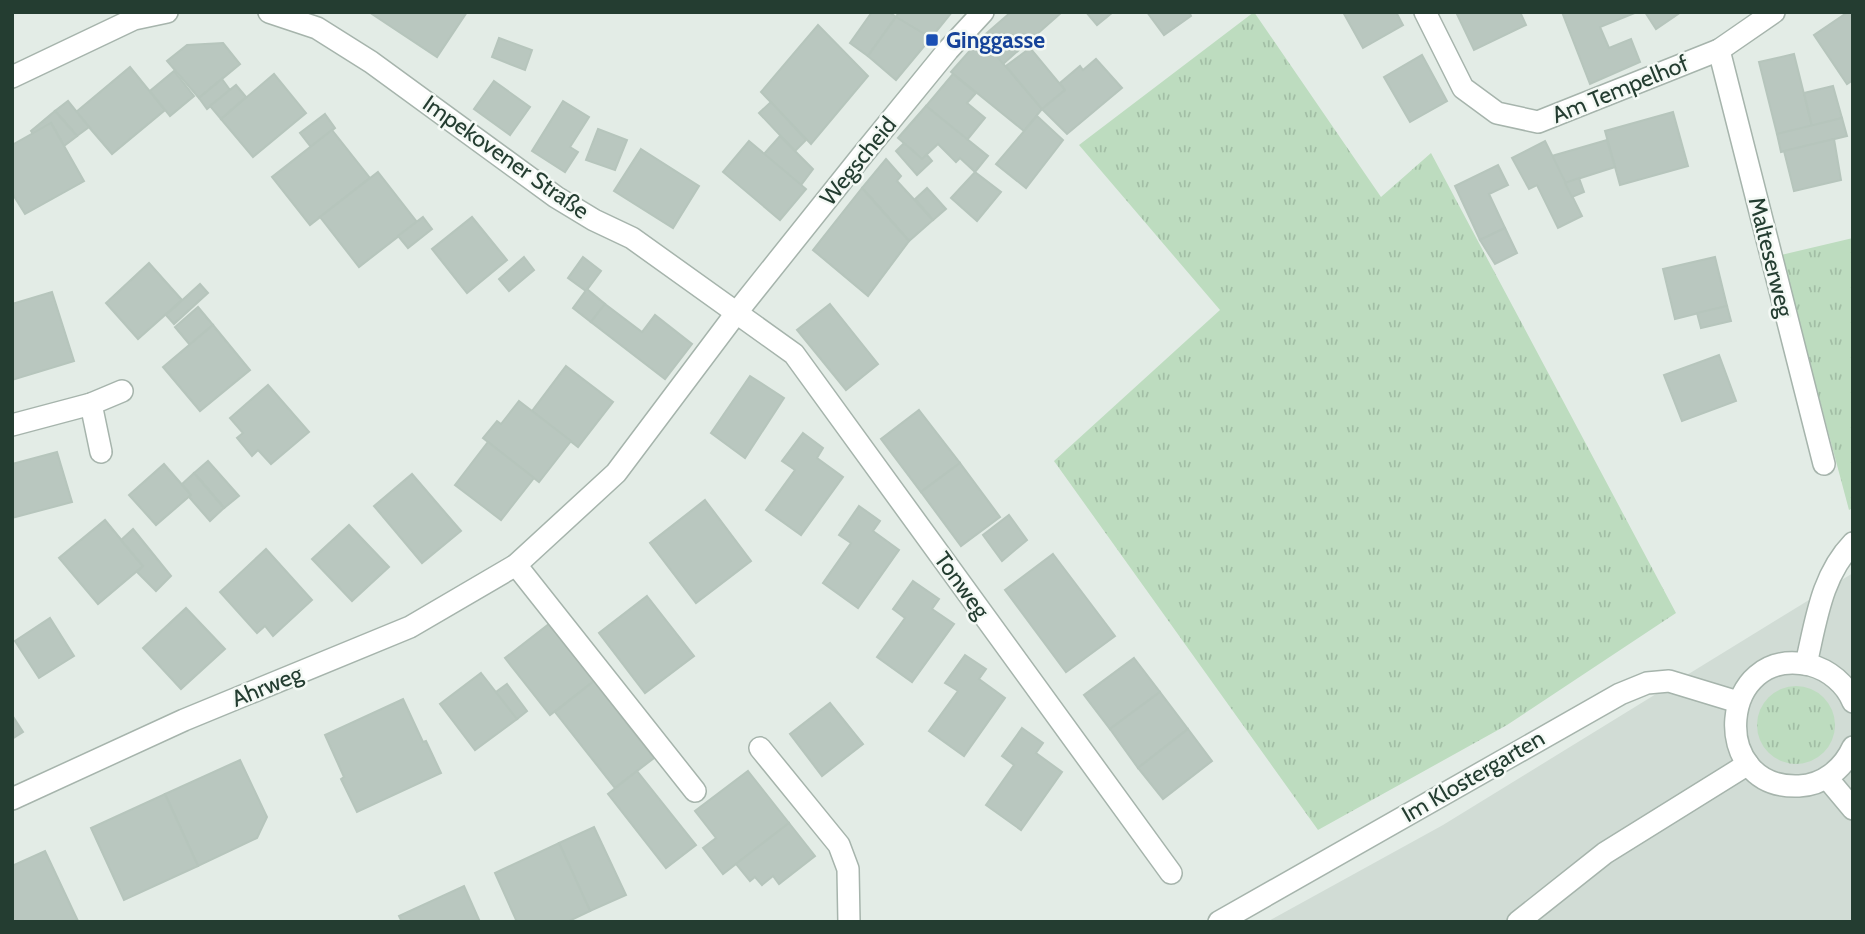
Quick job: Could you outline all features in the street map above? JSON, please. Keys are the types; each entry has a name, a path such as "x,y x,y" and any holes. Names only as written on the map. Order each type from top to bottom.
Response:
{"street":[{"path":"12,77 134,19 167,12"},
{"name":"Impekovener Straße","path":"269,12 317,28 371,62 556,197 594,220 632,238 737,312"},
{"name":"Wegscheid","path":"737,312 864,153 983,12"},
{"name":"Am Tempelhof","path":"1425,12 1463,88 1497,113 1538,121 1719,50 1774,12"},
{"name":"Malteserweg","path":"1719,50 1824,464"},
{"name":"Ahrweg","path":"12,799 184,720 410,627 516,565 615,473 737,312"},
{"name":"Tonweg","path":"737,312 794,354 1171,873"},
{"path":"12,425 92,404 122,391"},
{"path":"92,404 101,452"},
{"path":"1805,664 1824,589 1837,563 1853,543"},
{"path":"516,565 695,791"},
{"path":"1853,702 1838,680 1827,672 1794,663 1769,669 1751,682 1738,702 1734,730 1739,750 1748,764 1760,775 1787,786 1800,786 1826,778 1845,761 1853,747"},
{"name":"Im Klostergarten","path":"1219,922 1620,694 1647,683 1669,681 1738,702"},
{"path":"760,748 839,845 848,869 849,922"},
{"path":"1518,922 1605,853 1748,764"},
{"path":"1826,778 1853,809"}],"shaded area":[{"path":"1853,573 1853,922 1267,922 1443,825"}],"green space":[{"path":"1254,12 1381,197 1431,153 1676,613 1507,725 1318,830 1054,461 1220,310 1079,145"},
{"path":"1853,238 1853,508 1849,510 1781,255"},
{"path":"1796,686 1811,689 1828,703 1835,725 1832,740 1818,757 1796,764 1781,761 1764,747 1757,725 1760,710 1774,693"}],"building":[{"path":"369,12 467,12 437,57"},
{"path":"872,12 889,12 896,17 868,56 850,43"},
{"path":"899,12 952,12 931,38 896,17"},
{"path":"1011,12 1062,12 1003,64 981,38"},
{"path":"1086,12 1113,12 1097,25"},
{"path":"1147,12 1189,12 1191,16 1164,35"},
{"path":"1343,12 1396,12 1403,25 1363,48"},
{"path":"1456,12 1520,12 1526,25 1474,50"},
{"path":"1562,12 1637,12 1600,27 1609,48 1631,39 1640,62 1590,84"},
{"path":"1645,12 1681,12 1656,29"},
{"path":"1848,12 1853,12 1853,80 1847,84 1814,35"},
{"path":"896,17 931,38 896,80 868,56"},
{"path":"818,25 868,76 811,144 761,92"},
{"path":"499,38 532,50 525,70 492,57"},
{"path":"981,38 1042,109 1024,131 951,72"},
{"path":"223,43 240,64 199,98 167,61 187,45"},
{"path":"1030,48 1065,90 1042,109 1006,66"},
{"path":"1794,54 1812,126 1777,134 1759,62"},
{"path":"1422,55 1447,101 1410,122 1384,77"},
{"path":"1096,59 1122,88 1067,134 1042,109 1065,90 1060,83 1080,66 1083,70"},
{"path":"130,67 165,110 112,154 76,112"},
{"path":"174,71 194,96 170,116 150,91"},
{"path":"274,74 306,113 253,157 221,119"},
{"path":"953,74 976,93 967,103 985,118 967,140 926,106"},
{"path":"222,79 230,90 207,109 199,98"},
{"path":"494,81 530,107 510,135 474,109"},
{"path":"236,85 246,97 221,119 210,106"},
{"path":"1833,86 1842,118 1812,126 1804,93"},
{"path":"68,101 89,127 77,136 55,111"},
{"path":"563,101 589,117 570,147 578,152 565,172 532,151"},
{"path":"771,102 806,140 795,151 759,113"},
{"path":"926,106 988,156 975,172 960,158 956,162 938,144 922,159 898,138"},
{"path":"55,111 77,136 64,146 51,123 33,134 31,131"},
{"path":"1673,112 1688,166 1620,185 1605,131"},
{"path":"325,114 335,128 311,147 300,133"},
{"path":"1037,116 1063,140 1026,188 996,164"},
{"path":"1842,118 1847,136 1781,152 1777,134"},
{"path":"51,123 84,181 25,214 12,193 12,145"},
{"path":"598,129 627,140 615,170 586,160"},
{"path":"332,130 370,178 310,225 272,177"},
{"path":"780,136 813,169 801,185 764,154"},
{"path":"1834,139 1841,180 1794,191 1784,151"},
{"path":"1607,140 1615,167 1565,183 1552,156"},
{"path":"749,141 806,189 780,220 723,172"},
{"path":"1545,141 1582,216 1558,228 1537,185 1529,189 1512,158"},
{"path":"904,143 922,159 927,155 932,161 917,175 896,151"},
{"path":"641,149 699,186 673,228 614,191"},
{"path":"886,159 901,176 897,181 933,220 909,241 862,188"},
{"path":"1498,165 1508,185 1489,194 1505,228 1480,240 1455,186"},
{"path":"378,172 417,222 359,267 320,217"},
{"path":"975,172 1001,192 977,221 951,198"},
{"path":"1579,178 1584,192 1572,197 1565,183"},
{"path":"862,188 909,241 868,296 813,250"},
{"path":"927,188 946,209 933,220 915,199"},
{"path":"423,217 432,229 408,248 398,236"},
{"path":"472,217 507,260 467,293 432,249"},
{"path":"1505,228 1517,253 1495,264 1480,240"},
{"path":"524,257 534,270 509,291 499,279"},
{"path":"583,257 601,271 586,291 568,278"},
{"path":"1715,257 1727,306 1675,319 1663,269"},
{"path":"149,263 182,300 138,339 106,303"},
{"path":"200,284 208,293 174,324 166,315"},
{"path":"587,289 605,304 591,322 573,308"},
{"path":"52,292 74,361 12,380 12,304"},
{"path":"605,304 642,332 655,315 692,344 665,379 591,322"},
{"path":"830,304 878,364 846,390 797,330"},
{"path":"1727,306 1731,321 1701,328 1697,313"},
{"path":"198,307 213,325 190,345 175,327"},
{"path":"213,325 250,370 200,411 163,367"},
{"path":"1719,355 1736,401 1682,421 1664,375"},
{"path":"566,366 613,402 578,447 532,411"},
{"path":"750,376 784,398 745,458 711,433"},
{"path":"268,385 309,432 271,464 258,450 252,456 237,438 243,433 230,418"},
{"path":"519,401 571,441 539,482 483,438 497,421 501,424"},
{"path":"919,410 960,463 921,492 881,439"},
{"path":"803,433 823,448 817,458 843,477 801,535 766,510 795,470 782,461"},
{"path":"488,442 534,478 501,520 455,485"},
{"path":"57,452 72,502 12,518 12,464"},
{"path":"208,461 239,496 224,508 194,473"},
{"path":"960,463 1000,517 961,546 921,492"},
{"path":"164,464 191,495 156,525 129,495"},
{"path":"194,473 224,508 210,521 189,497 191,495 182,484"},
{"path":"412,474 461,531 422,563 374,506"},
{"path":"705,500 751,561 696,603 650,543"},
{"path":"859,506 880,521 873,531 899,550 858,608 823,583 851,543 839,535"},
{"path":"1009,515 1027,540 1002,561 983,535"},
{"path":"105,520 143,566 98,604 59,558"},
{"path":"349,525 389,567 352,601 312,559"},
{"path":"133,529 171,576 156,591 137,572 143,566 121,540"},
{"path":"266,549 312,600 273,636 265,626 257,633 220,592"},
{"path":"1053,554 1115,636 1066,672 1005,590"},
{"path":"913,581 939,599 932,609 954,624 912,682 877,657 905,618 893,609"},
{"path":"647,596 694,656 645,693 599,633"},
{"path":"186,608 225,649 181,689 143,648"},
{"path":"50,618 74,656 39,678 15,641"},
{"path":"549,624 594,681 550,715 505,658"},
{"path":"965,655 986,669 979,679 1005,698 964,756 929,731 958,691 945,683"},
{"path":"1134,658 1160,692 1110,729 1084,695"},
{"path":"481,673 517,719 475,750 440,704"},
{"path":"594,681 654,758 615,788 555,712"},
{"path":"507,684 527,711 517,719 496,692"},
{"path":"1160,692 1188,729 1138,768 1110,729"},
{"path":"403,699 441,773 357,812 341,779 344,777 325,735"},
{"path":"830,703 863,744 822,776 790,734"},
{"path":"12,715 23,732 12,739"},
{"path":"1022,728 1043,743 1036,753 1062,772 1021,830 986,805 1014,765 1002,756"},
{"path":"1188,729 1212,761 1163,799 1138,768"},
{"path":"240,760 267,817 257,838 198,866 165,794"},
{"path":"637,771 696,845 666,868 608,794"},
{"path":"748,771 789,823 723,874 703,848 716,838 695,811"},
{"path":"165,794 198,866 124,900 91,828"},
{"path":"789,823 815,856 779,884 773,876 762,885 755,877 750,881 736,864"},
{"path":"594,827 626,895 590,911 559,843"},
{"path":"559,843 590,911 567,922 517,922 495,873"},
{"path":"45,851 78,921 12,922 12,866"},
{"path":"464,886 480,922 402,922 399,916"}],"place":[{"name":"Ginggasse","path":"932,40"}]}
